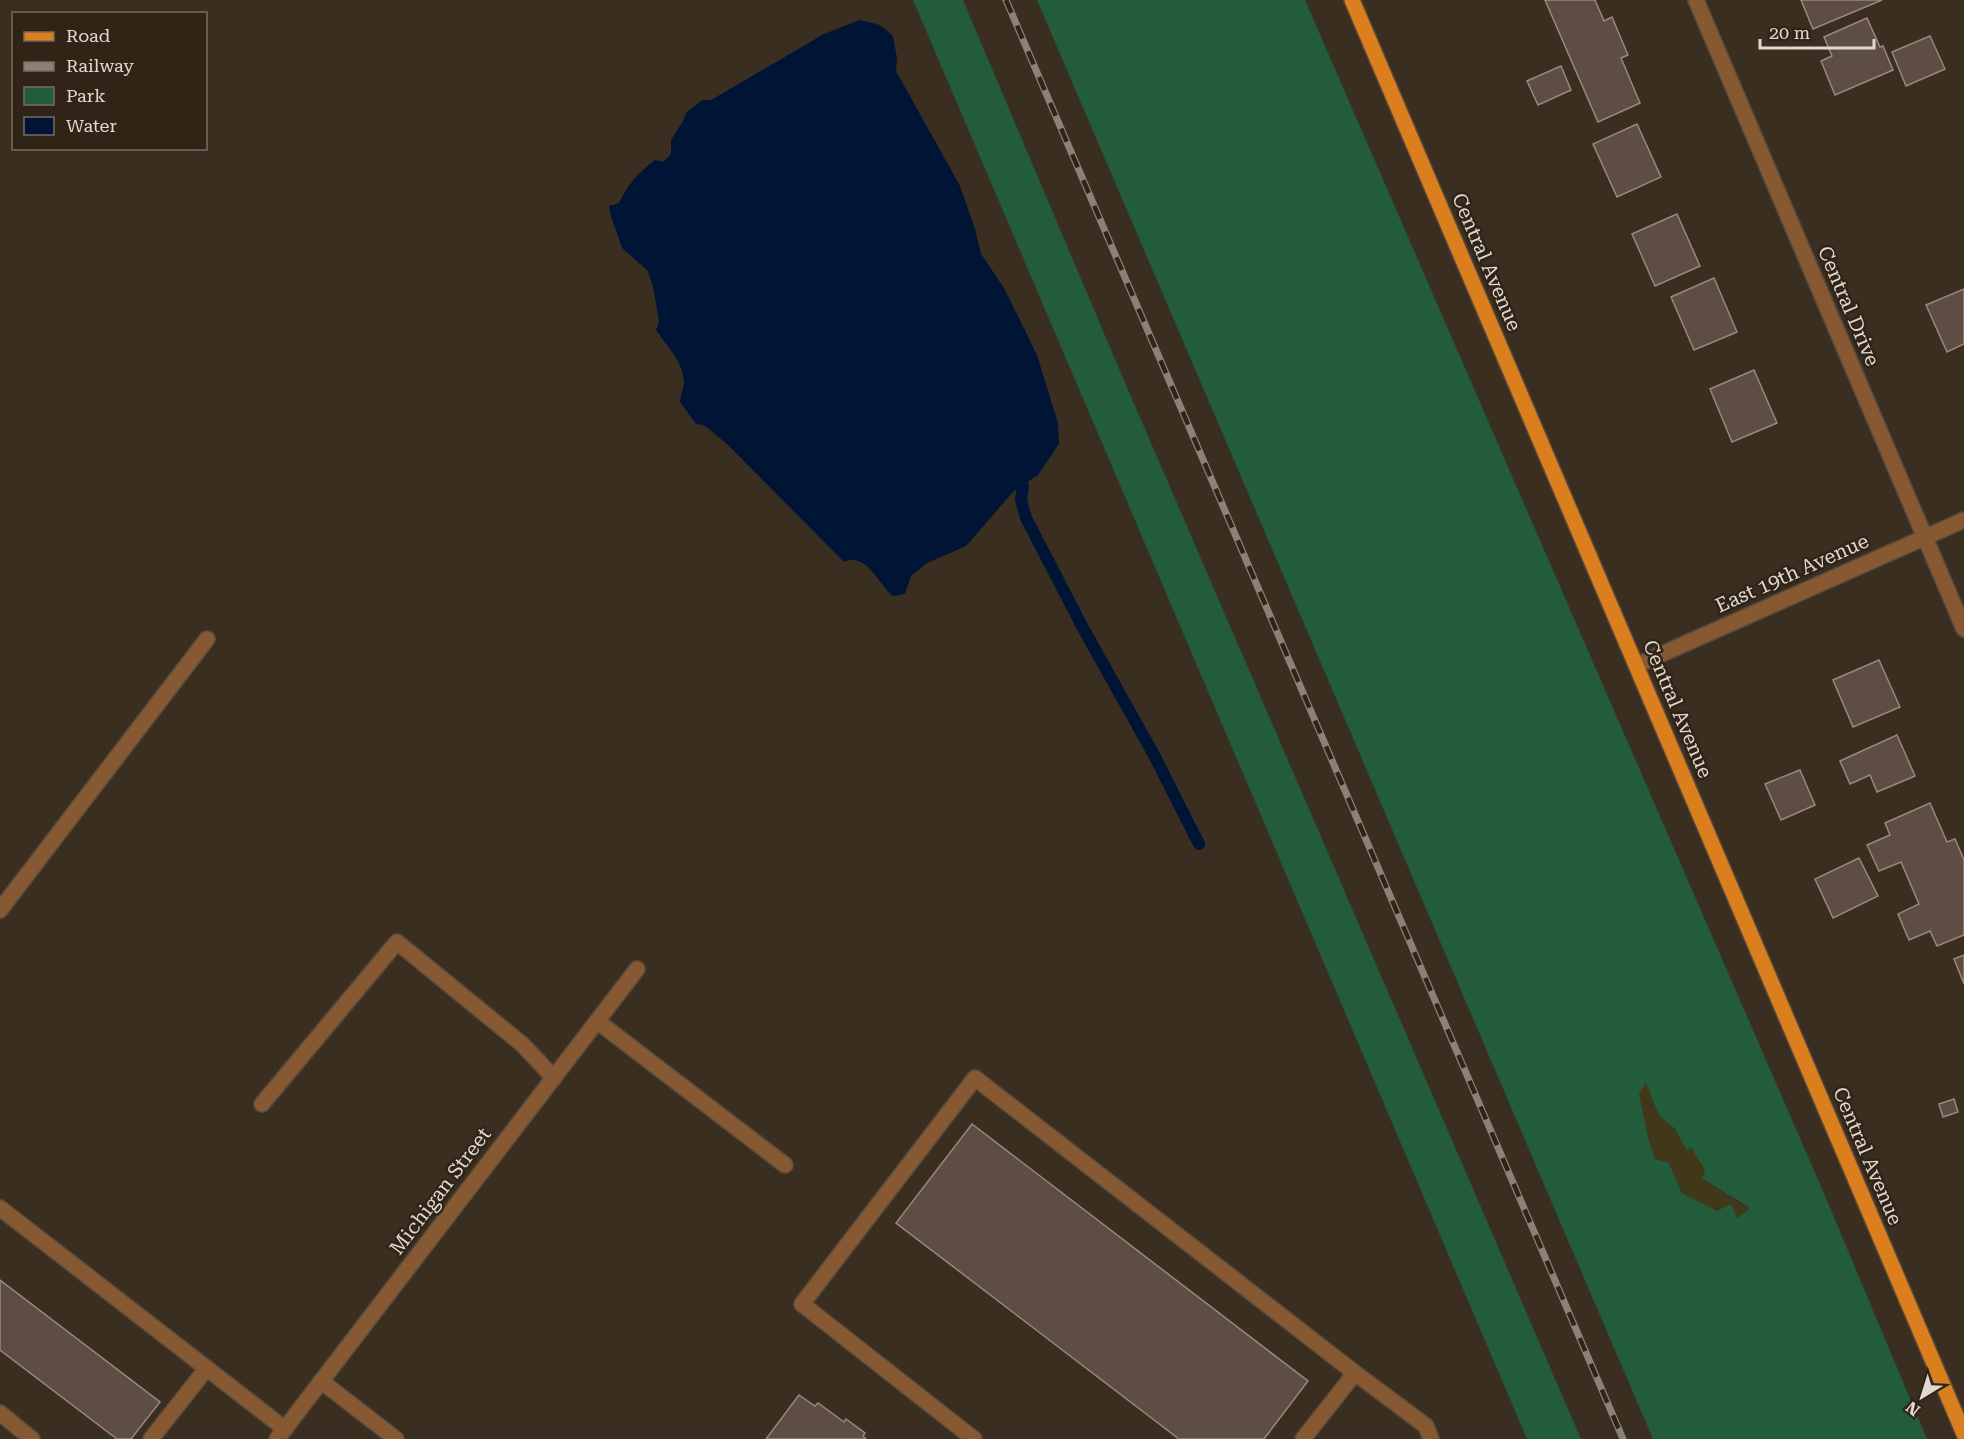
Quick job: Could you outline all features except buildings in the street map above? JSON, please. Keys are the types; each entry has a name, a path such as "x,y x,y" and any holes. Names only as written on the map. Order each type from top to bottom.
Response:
{"main road":[{"name":"Central Avenue","path":"1352,0 1964,1434"}],"street":[{"name":"Central Drive","path":"1696,0 1964,629"},
{"name":"East 19th Avenue","path":"1636,666 1964,520"},
{"path":"0,909 207,639"},
{"path":"262,1104 397,942 523,1045 554,1078"},
{"name":"Michigan Street","path":"281,1434 637,969"},
{"path":"597,1021 785,1165"},
{"path":"974,1439 802,1304 975,1078 1426,1426 1431,1439"},
{"path":"0,1208 207,1368 281,1434"},
{"path":"151,1439 207,1368"},
{"path":"1303,1439 1355,1372"},
{"path":"321,1381 396,1439"},
{"path":"0,1413 33,1439"}],"green space":[{"path":"913,0 963,0 1123,378 1581,1439 1527,1439"},
{"path":"1037,0 1305,0 1823,1191 1927,1439 1653,1439","holes":["1646,1084 1659,1116 1675,1129 1687,1151 1691,1148 1701,1178 1750,1208 1682,1193 1669,1163"]}],"sand":[{"path":"1646,1083 1659,1116 1675,1129 1687,1151 1691,1147 1705,1170 1702,1179 1750,1209 1737,1218 1731,1204 1717,1211 1682,1193 1670,1163 1655,1159 1649,1141 1639,1094"}],"water":[{"path":"860,20 880,25 893,36 897,58 896,71 960,186 981,254 1004,288 1037,355 1058,423 1059,444 1038,475 1013,492 966,546 927,563 911,576 905,594 893,596 866,565 852,560 844,562 728,445 704,425 696,424 680,402 684,382 681,367 656,330 659,322 648,271 622,248 609,206 619,203 630,185 649,165 655,160 663,162 671,154 671,140 686,113 702,100 711,100 824,34"}],"waterway":[{"path":"1023,486 1021,500 1026,518 1083,628 1154,755 1199,844"}],"railway":[{"path":"1006,0 1623,1439"}]}
